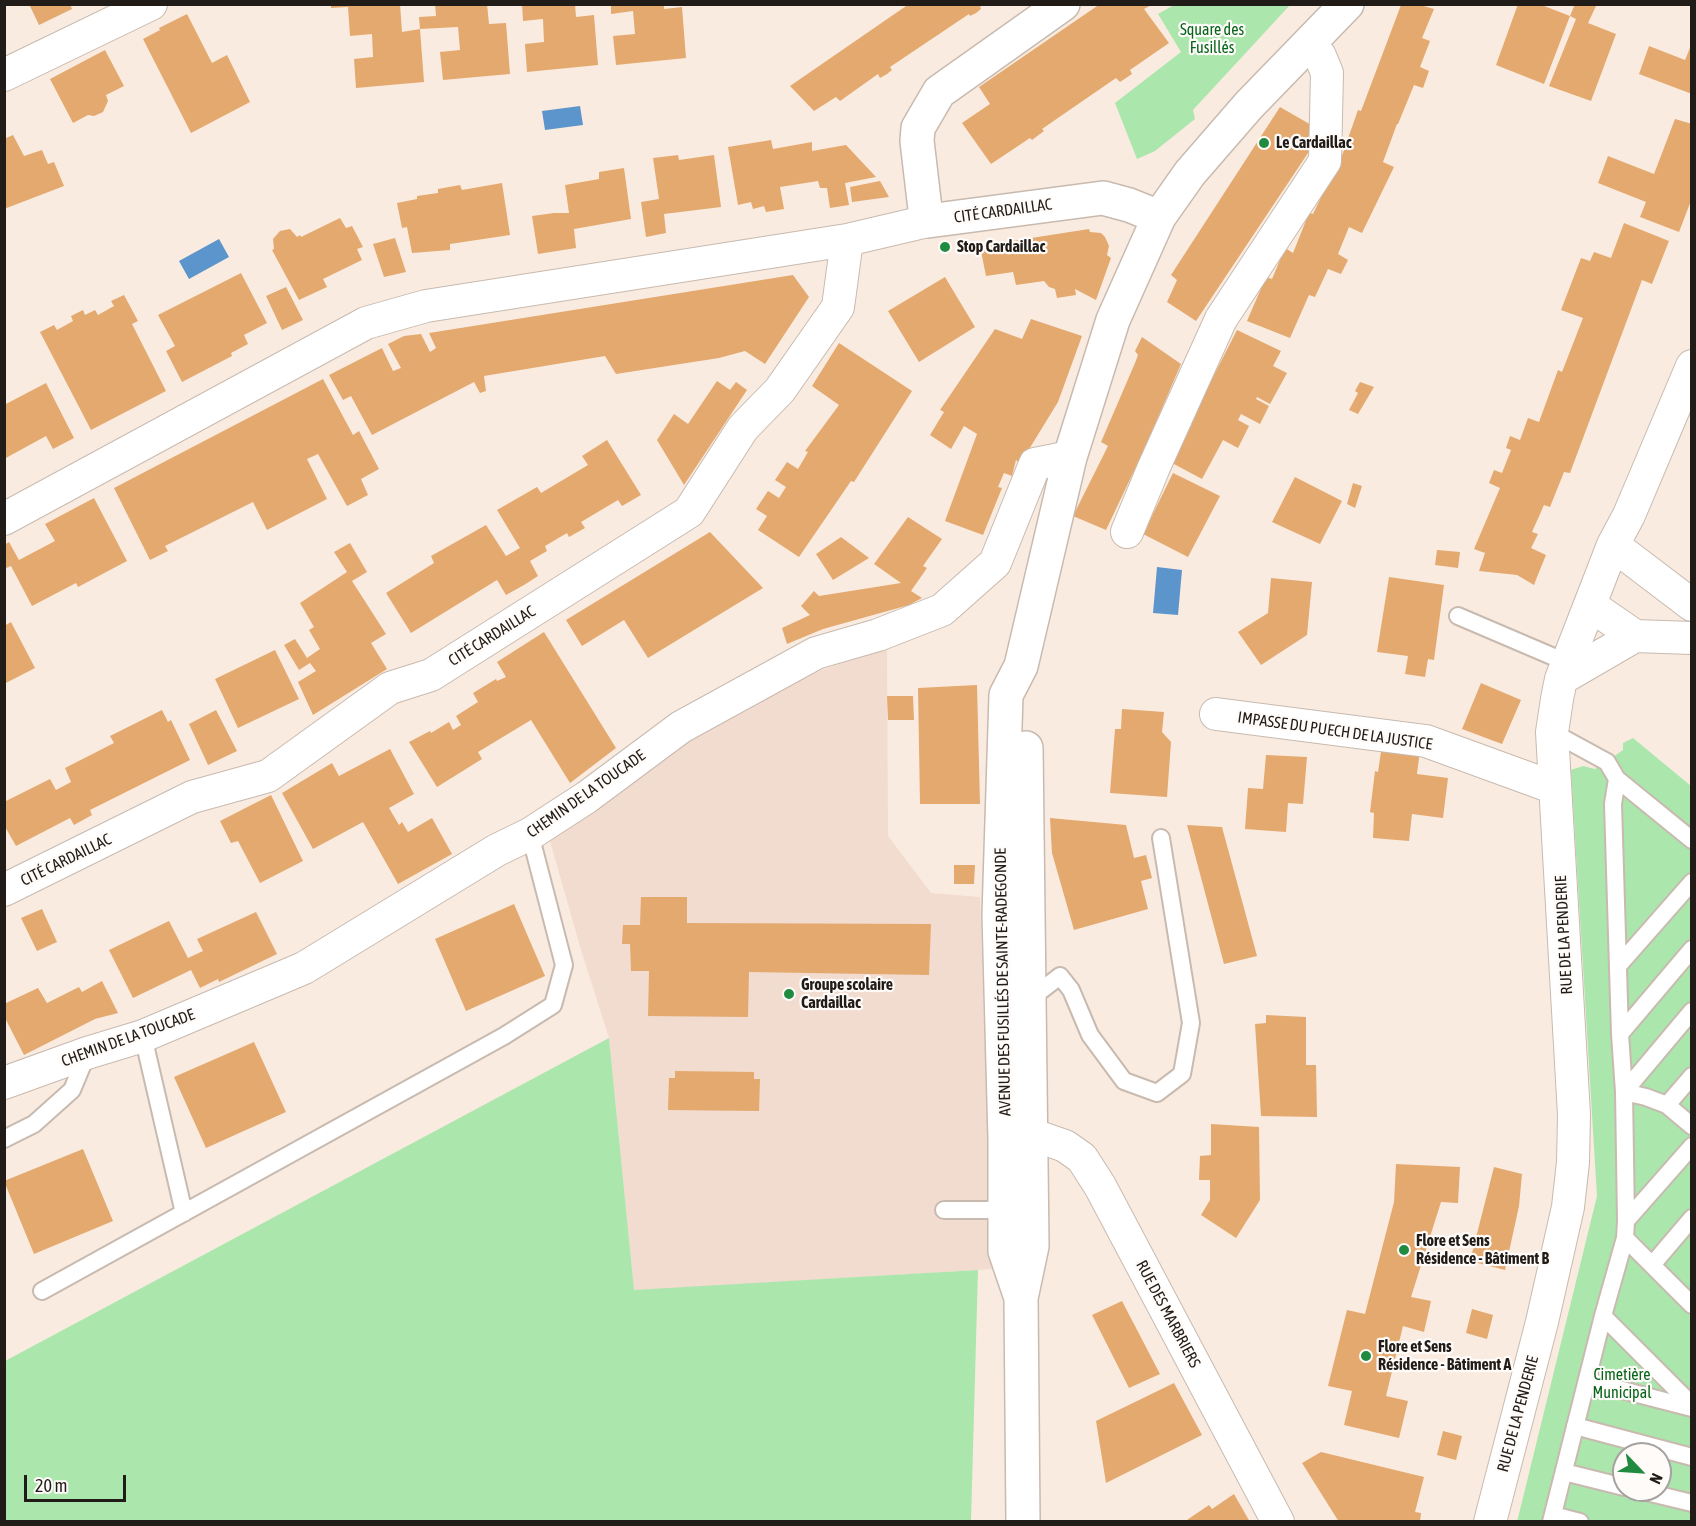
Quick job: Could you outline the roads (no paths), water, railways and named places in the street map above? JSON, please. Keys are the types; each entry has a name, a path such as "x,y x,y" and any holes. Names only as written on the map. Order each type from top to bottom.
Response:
{"street":[{"path":"4,75 151,4"},
{"path":"928,221 924,209 917,141 918,128 939,92 1063,4"},
{"name":"AVENUE DES FUSILLÉS DE SAINTE-RADEGONDE","path":"1023,1521 1021,1298 1032,1246 1018,1197 1016,1005 999,903 1006,695 1021,666 1070,457 1113,320 1159,217 1190,173 1249,105 1347,4"},
{"path":"1127,532 1221,319 1325,161 1327,73 1320,56 1310,42"},
{"name":"CITÉ CARDAILLAC","path":"4,519 366,323 426,306 847,240 928,221 1103,198 1159,217"},
{"name":"CITÉ CARDAILLAC","path":"4,890 192,797 268,776 390,688 431,675 689,512 743,428 780,390 838,308 847,240"},
{"name":"RUE DE LA PENDERIE","path":"1490,1521 1569,1207 1573,1162 1574,1115 1552,732 1565,671 1590,605 1613,545 1629,515 1692,366"},
{"name":"CHEMIN DE LA TOUCADE","path":"4,1083 87,1053 143,1036 304,969 498,850 530,834 587,797 681,727 816,653 878,635 942,610 995,562 1035,464 1070,457"},
{"path":"1613,545 1692,605"},
{"path":"1590,605 1635,636"},
{"path":"1565,671 1635,636 1692,638"},
{"name":"IMPASSE DU PUECH DE LA JUSTICE","path":"1216,714 1426,741 1555,788"},
{"name":"RUE DES MARBRIERS","path":"1018,1138 1042,1138 1065,1146 1082,1158 1101,1186 1278,1521"}],"lane":[{"path":"1458,616 1565,671"},
{"path":"1552,732 1607,762 1617,779 1692,840"},
{"path":"1580,1521 1552,1518 1625,1229 1624,1092 1613,804 1617,779"},
{"path":"42,1291 504,1036 553,1005 564,965 530,834"},
{"path":"1016,1005 1060,976 1071,990 1090,1035 1124,1081 1157,1093 1182,1074 1191,1023 1161,838"},
{"path":"1618,965 1692,882"},
{"path":"1620,1034 1692,949"},
{"path":"1624,1092 1692,1011"},
{"path":"143,1036 184,1213"},
{"path":"4,1139 34,1124 72,1090 87,1053"},
{"path":"1667,1105 1692,1076"},
{"path":"1624,1092 1667,1105 1692,1126"},
{"path":"1625,1229 1692,1146"},
{"path":"944,1210 990,1210 1018,1197"},
{"path":"1652,1265 1692,1218"},
{"path":"1625,1229 1652,1265 1688,1294"},
{"path":"1603,1316 1692,1407"},
{"path":"1587,1381 1692,1407"},
{"path":"1575,1426 1692,1457"},
{"path":"1564,1472 1612,1484"},
{"path":"1672,1498 1692,1503"}],"water":[{"path":"580,106 583,125 545,130 542,111"},
{"path":"219,239 229,257 189,279 179,261"},
{"path":"1157,567 1182,570 1178,615 1153,613"}],"place":[{"name":"Le Cardaillac","path":"1264,143"},
{"name":"Stop Cardaillac","path":"945,247"},
{"name":"Groupe scolaire Cardaillac","path":"789,994"},
{"name":"Flore et Sens Résidence - Bâtiment B","path":"1404,1250"},
{"name":"Flore et Sens Résidence - Bâtiment A","path":"1366,1356"}],"park label":[{"name":"Square des Fusillés","path":"1212,39"},
{"name":"Cimetière Municipal","path":"1622,1384"}]}
